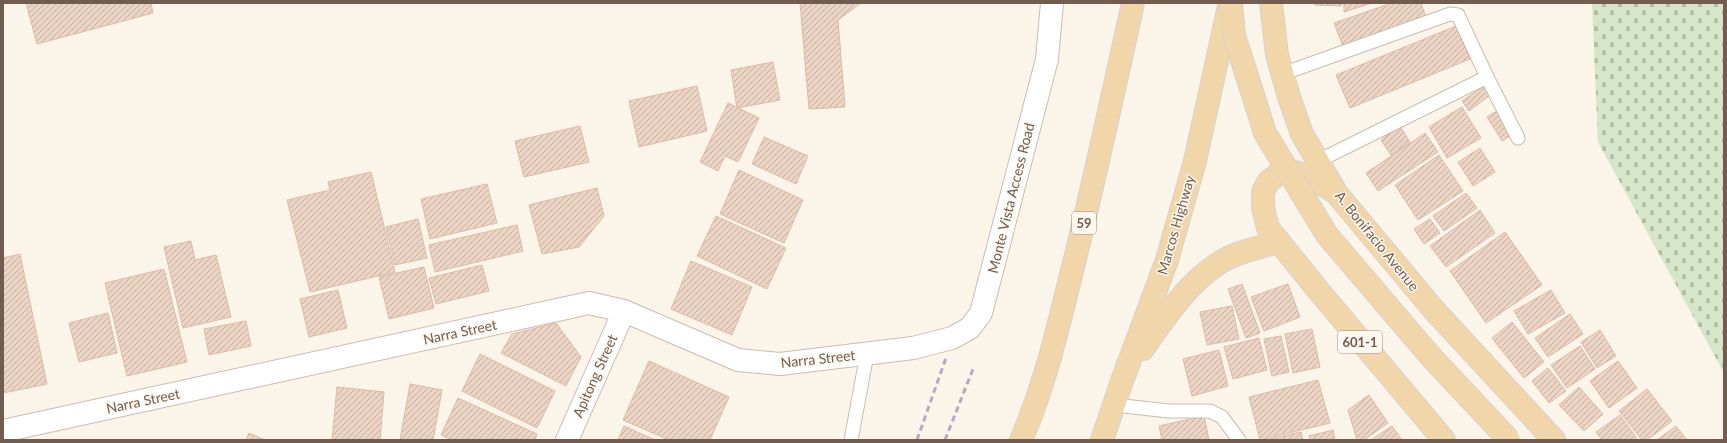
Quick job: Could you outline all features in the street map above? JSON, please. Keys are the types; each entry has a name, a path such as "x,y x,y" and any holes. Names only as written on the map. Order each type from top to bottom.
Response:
{"main road":[{"name":"59","path":"1021,440 1034,411 1056,337 1094,181 1133,3"},
{"name":"Marcos Highway","path":"1102,440 1122,381 1167,260 1195,161 1230,3"},
{"path":"1230,3 1234,35 1265,133 1327,235 1432,358 1509,440"},
{"name":"A. Bonifacio Avenue","path":"1271,3 1277,55 1302,134 1337,194 1434,310 1554,440"},
{"path":"1122,381 1170,309 1208,271 1236,254 1278,242 1268,228 1263,208 1263,192 1268,182 1278,174 1290,171 1306,175 1337,194"},
{"name":"601-1","path":"1278,242 1444,440"}],"street":[{"name":"Monte Vista Access Road","path":"913,348 952,338 970,328 981,313 1047,59 1052,3"},
{"name":"Narra Street","path":"3,431 589,303 624,311 738,360 780,364 913,348"},
{"name":"Apitong Street","path":"567,440 624,311"}],"lane":[{"path":"1282,74 1450,14 1458,15 1462,20 1487,77 1518,138"},
{"path":"1318,161 1487,77"},
{"path":"851,440 867,354"},
{"path":"1114,405 1169,411 1210,411 1222,416 1239,440"}],"green space":[{"path":"1592,3 1724,3 1724,373 1598,142"}],"building":[{"path":"26,3 151,3 153,13 37,44"},
{"path":"800,3 861,3 838,20 845,107 809,109"},
{"path":"1315,3 1342,3 1341,6 1315,5"},
{"path":"1344,3 1372,3 1344,12"},
{"path":"1392,3 1421,3 1427,20 1344,49 1334,23"},
{"path":"1456,26 1470,59 1350,108 1336,75"},
{"path":"773,62 780,100 737,108 731,70"},
{"path":"1487,84 1493,93 1469,111 1462,101"},
{"path":"697,86 707,131 639,147 629,101"},
{"path":"728,103 759,118 738,162 725,156 718,171 700,162"},
{"path":"1462,107 1481,138 1447,158 1429,127"},
{"path":"1497,111 1511,135 1502,141 1487,117"},
{"path":"580,126 589,162 524,177 515,141"},
{"path":"1400,126 1410,142 1391,155 1381,140"},
{"path":"1425,133 1438,152 1378,191 1366,173"},
{"path":"764,137 808,156 796,184 752,164"},
{"path":"1480,148 1495,172 1473,186 1458,162"},
{"path":"1439,155 1463,191 1418,220 1395,185"},
{"path":"739,170 803,200 784,243 720,214"},
{"path":"371,172 395,272 310,292 287,200 330,190 328,182"},
{"path":"487,184 497,223 430,239 421,199"},
{"path":"597,188 604,216 579,247 542,254 529,205"},
{"path":"1466,193 1477,208 1444,231 1433,216"},
{"path":"1480,210 1495,233 1446,267 1430,246"},
{"path":"716,216 786,248 767,289 697,256"},
{"path":"418,219 427,258 395,265 386,227"},
{"path":"1430,219 1440,233 1424,244 1414,229"},
{"path":"517,225 523,251 435,272 429,245"},
{"path":"1505,232 1542,285 1486,323 1450,271"},
{"path":"191,241 195,260 216,255 231,317 183,328 164,247"},
{"path":"20,254 47,384 3,393 3,258"},
{"path":"691,261 752,287 732,335 671,309"},
{"path":"482,265 489,291 436,304 429,278"},
{"path":"424,267 434,308 389,319 379,277"},
{"path":"164,269 187,362 127,376 105,283"},
{"path":"1242,284 1260,333 1246,338 1228,289"},
{"path":"1288,284 1300,317 1264,331 1251,297"},
{"path":"338,290 347,328 309,337 300,299"},
{"path":"1551,290 1565,313 1528,334 1514,311"},
{"path":"1232,306 1239,339 1207,345 1200,312"},
{"path":"108,313 117,353 79,362 69,323"},
{"path":"1570,314 1583,334 1548,357 1535,338"},
{"path":"246,321 251,346 209,355 204,329"},
{"path":"1512,322 1544,362 1524,378 1492,338"},
{"path":"556,323 581,357 566,386 501,353 512,334"},
{"path":"1312,329 1320,367 1293,373 1285,334"},
{"path":"1600,330 1616,356 1597,368 1581,342"},
{"path":"1281,336 1289,372 1272,376 1264,339"},
{"path":"1259,338 1267,370 1233,379 1224,347"},
{"path":"1580,346 1595,369 1567,388 1551,365"},
{"path":"1219,350 1228,386 1192,396 1183,359"},
{"path":"480,354 555,391 537,428 462,391"},
{"path":"649,361 729,397 710,440 669,440 623,420"},
{"path":"1618,361 1637,388 1609,408 1590,381"},
{"path":"1548,368 1566,391 1549,403 1532,381"},
{"path":"1318,380 1330,423 1260,440 1249,397"},
{"path":"410,384 442,390 433,440 400,440"},
{"path":"337,387 384,392 380,440 332,440"},
{"path":"1579,387 1603,414 1584,431 1559,405"},
{"path":"1647,389 1672,421 1647,440 1642,440 1619,411"},
{"path":"1369,395 1388,423 1364,440 1357,440 1348,410"},
{"path":"458,398 537,434 535,440 452,440 441,435"},
{"path":"1620,415 1638,440 1602,440 1596,432"},
{"path":"1204,416 1209,440 1162,440 1159,426"},
{"path":"624,426 655,440 618,440"},
{"path":"1392,426 1402,440 1371,440"},
{"path":"1676,426 1687,440 1657,440"},
{"path":"1333,430 1335,440 1310,440 1309,436"},
{"path":"1301,432 1303,440 1270,440 1270,439"},
{"path":"249,433 265,440 246,440"}],"railway":[{"path":"917,440 946,358"},
{"path":"945,440 973,369"}]}
